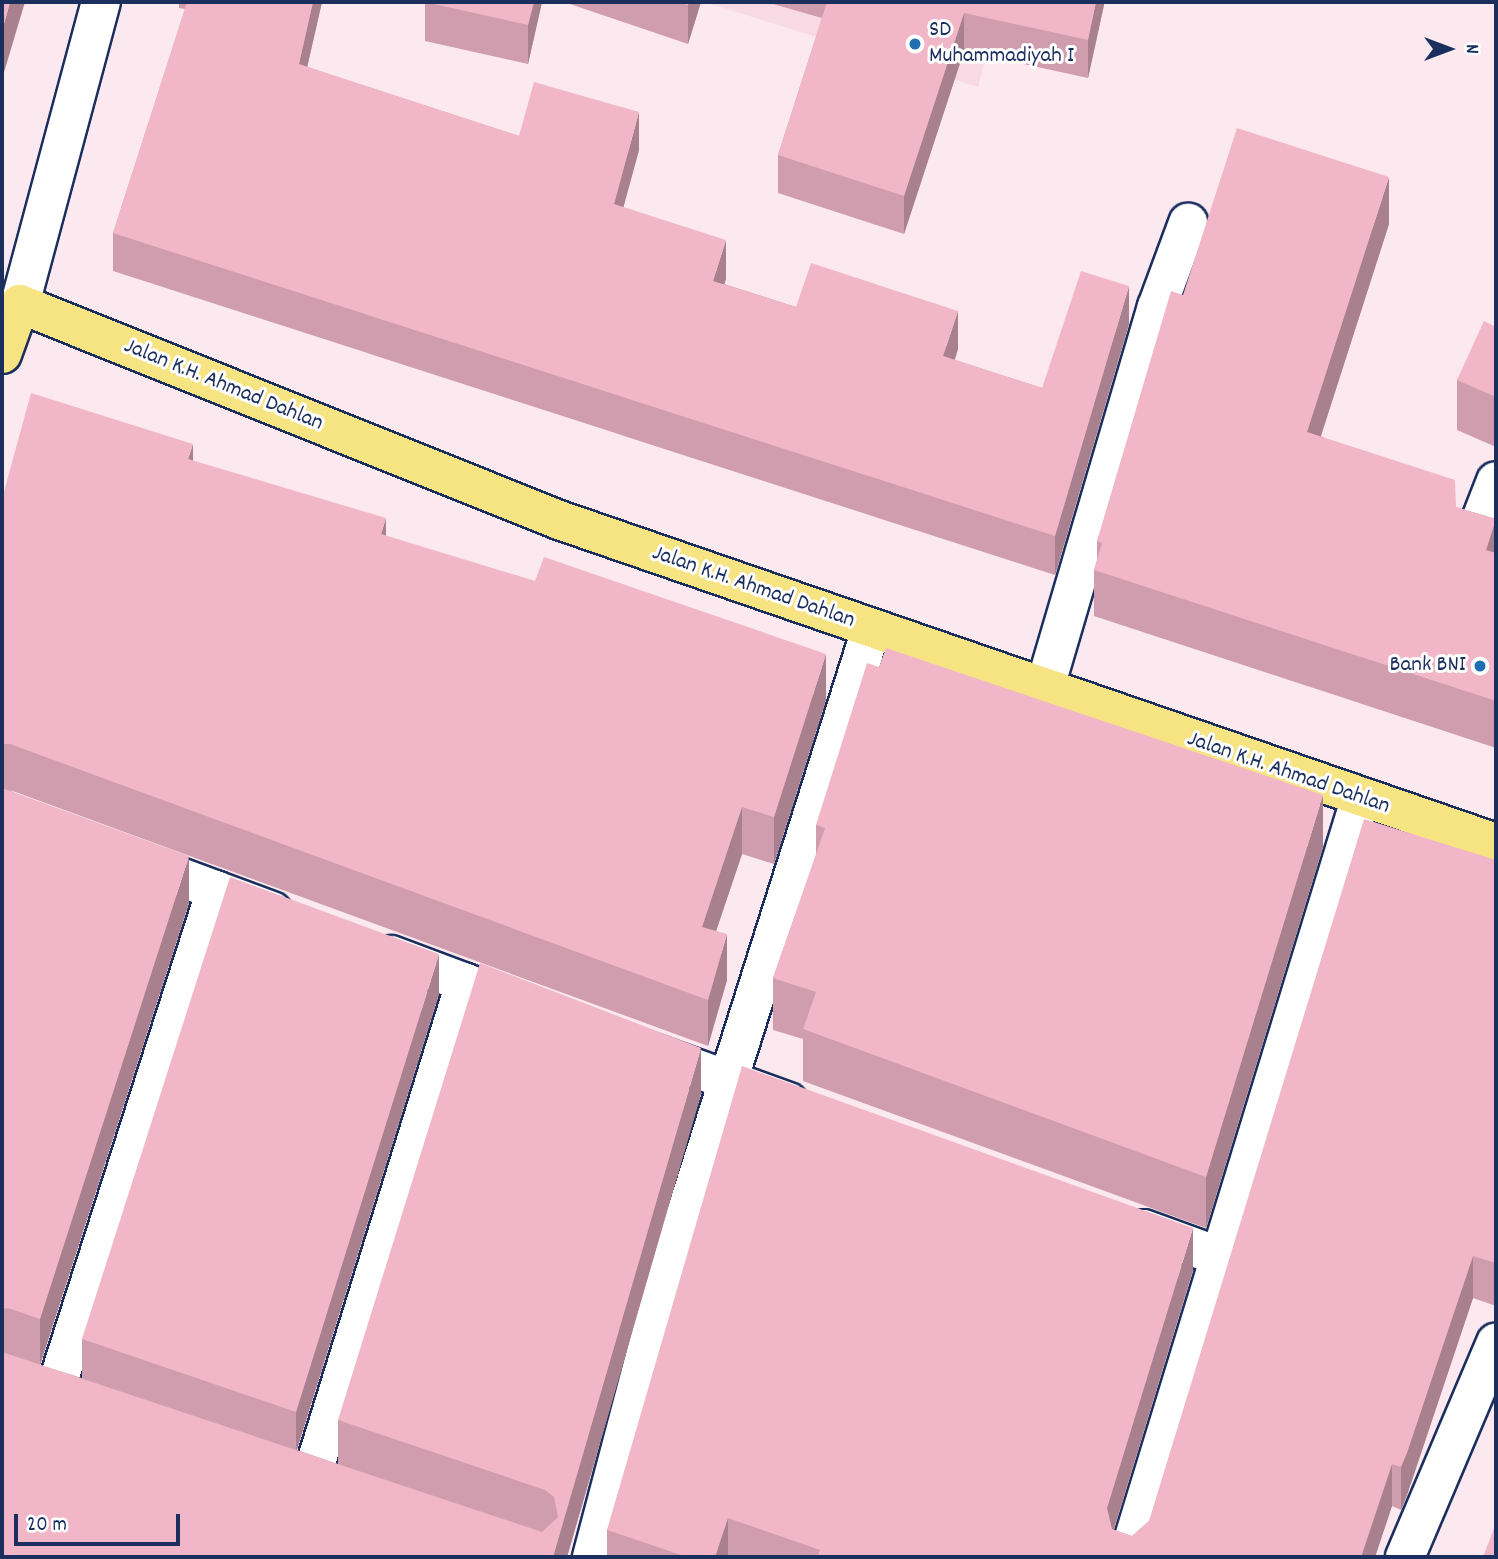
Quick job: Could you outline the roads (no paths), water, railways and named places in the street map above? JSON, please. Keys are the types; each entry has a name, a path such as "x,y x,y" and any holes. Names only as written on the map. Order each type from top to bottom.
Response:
{"main road":[{"path":"2,354 8,299"},
{"name":"Jalan K.H. Ahmad Dahlan","path":"8,299 559,520 871,630 1045,687 1360,800 1496,843"}],"street":[{"path":"8,299 101,2"},
{"path":"1045,687 1157,307 1188,223"},
{"path":"1473,540 1496,481"},
{"path":"592,1557 665,1280 871,630"},
{"path":"1128,1557 1360,800"},
{"path":"103,848 307,924"},
{"path":"94,1405 39,1387 216,890"},
{"path":"360,943 557,1017"},
{"path":"310,1482 465,983"},
{"path":"622,1041 818,1113"},
{"path":"1104,1215 1221,1256"},
{"path":"1405,1557 1496,1343"},
{"path":"272,1469 348,1495"}],"place":[{"name":"SD Muhammadiyah I","path":"915,44"},
{"name":"Bank BNI","path":"1480,666"}]}
